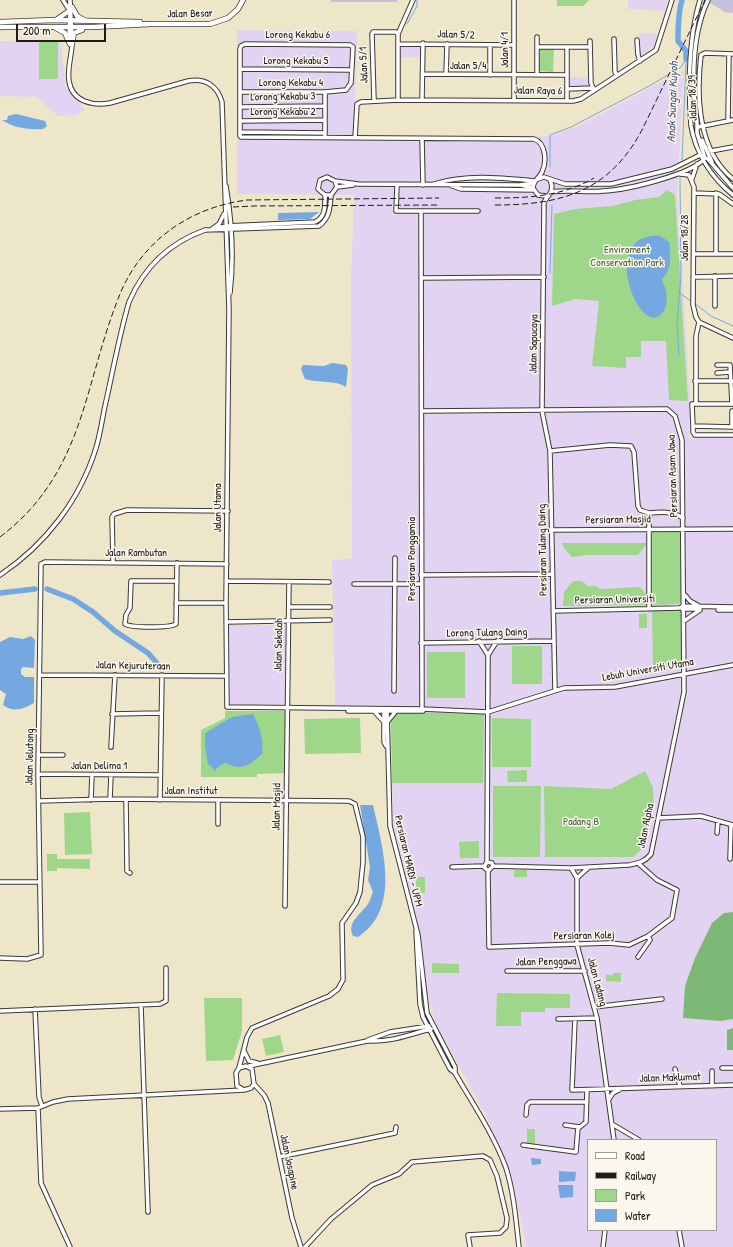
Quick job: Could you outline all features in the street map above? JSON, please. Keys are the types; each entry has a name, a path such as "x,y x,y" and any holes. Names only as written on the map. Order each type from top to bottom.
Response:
{"main road":[{"name":"Jalan Besar","path":"0,27 70,28 151,24 215,23 231,16 238,9 243,0"},
{"path":"55,20 70,9 80,18 87,21"},
{"name":"Jalan Besar","path":"0,22 55,20 139,22 151,24"},
{"path":"52,27 65,33 71,44"},
{"path":"71,44 75,32 93,27"}],"street":[{"path":"63,0 70,9"},
{"path":"70,0 71,57 69,81 70,86 78,97 88,103 99,105 193,80 204,81 214,86 218,90 222,106 225,212 229,227"},
{"path":"398,100 398,34 413,0"},
{"name":"Jalan 4/1","path":"514,0 514,100"},
{"name":"Jalan Raya 6","path":"355,138 356,106 358,102 374,100 567,101 581,99 593,89 640,61 658,48 672,0"},
{"path":"700,0 692,28 690,82 691,126 703,158 718,181 733,195"},
{"path":"708,0 703,10 696,39 695,102 698,127 709,155 723,178"},
{"name":"Jalan 5/1","path":"374,100 372,34 373,32 396,32 398,34"},
{"path":"537,38 537,75"},
{"path":"614,39 615,72 617,75"},
{"path":"637,40 640,61"},
{"path":"567,89 593,89 590,41"},
{"path":"422,100 423,43"},
{"name":"Jalan 5/2","path":"398,44 423,43 514,45"},
{"name":"Lorong Kekabu 6","path":"240,69 240,47 245,44 350,45 353,47 351,70"},
{"path":"446,74 447,44"},
{"path":"490,45 490,75"},
{"path":"537,47 590,47"},
{"path":"567,47 567,101"},
{"name":"Jalan 18/39","path":"731,54 705,53 701,55 701,109 703,126 711,151 718,162 733,179"},
{"path":"728,120 731,54"},
{"path":"240,69 240,136 244,138 534,139 539,141 543,146 544,165 541,174 536,181 534,189"},
{"name":"Lorong Kekabu 5","path":"240,69 351,70"},
{"name":"Lorong Kekabu 4","path":"240,92 343,91 350,86 351,70"},
{"name":"Jalan 5/4","path":"423,74 567,75"},
{"path":"326,92 326,138"},
{"name":"Lorong Kekabu 3","path":"240,107 326,106"},
{"name":"Lorong Kekabu 2","path":"240,121 325,120"},
{"path":"698,127 733,120"},
{"path":"697,121 697,133 703,158 733,188"},
{"path":"240,132 325,133"},
{"path":"422,139 423,185"},
{"path":"711,151 733,147"},
{"path":"695,157 698,148"},
{"path":"331,195 325,195 318,189 320,180 327,177 332,178 335,181 358,184 396,186 520,185 536,181 544,177 565,184 611,184 672,168 695,157 703,158"},
{"path":"544,202 546,196 551,192 570,190 603,192 645,184 676,174 697,164 703,158"},
{"name":"Jalan 18/28","path":"697,164 692,179 694,193 693,305 699,322"},
{"path":"224,171 229,227"},
{"path":"676,174 685,173 692,179"},
{"path":"431,185 459,178 507,178 536,181"},
{"path":"550,180 552,186 551,192"},
{"path":"229,227 318,226 325,222 328,217 331,195 336,188 335,181"},
{"path":"336,188 358,184"},
{"path":"441,185 462,189 534,189"},
{"path":"520,185 534,189 541,196 544,202"},
{"path":"396,186 396,211 478,211"},
{"path":"694,193 716,193 722,195 733,204"},
{"path":"716,193 716,254"},
{"path":"211,229 315,222 320,219 324,211 325,195"},
{"path":"541,196 546,196"},
{"name":"Jalan Sapucaya","path":"542,411 544,202"},
{"name":"Persiaran Ponggamia","path":"421,211 420,278 422,411 420,413 422,710"},
{"path":"0,574 29,552 44,537 70,503 90,466 97,447 124,317 135,287 150,266 174,245 190,236 211,229 219,224 225,212"},
{"name":"Jalan Utama","path":"229,227 228,511 226,603 227,707 288,708"},
{"path":"694,254 733,254"},
{"path":"715,306 716,276"},
{"path":"694,277 733,276"},
{"path":"420,278 544,277"},
{"path":"733,338 699,322 696,336 695,403 693,426 693,432 695,435 733,435"},
{"path":"695,403 732,404 732,381 729,365 717,365"},
{"path":"717,373 730,372"},
{"path":"695,381 732,381"},
{"name":"Persiaran Asam Jawa","path":"422,411 667,409 672,412 678,421 682,440 684,592 682,608 684,621 685,673"},
{"name":"Persiaran Tulang Daing","path":"542,411 550,451 554,690"},
{"path":"545,422 546,416 551,411"},
{"path":"693,426 733,427 732,411"},
{"path":"550,451 610,445 631,446 634,452 638,506 640,510 649,513 667,512 676,514 683,518"},
{"path":"113,562 112,517 114,514 127,510 228,511"},
{"path":"649,513 649,609"},
{"name":"Persiaran Masjid","path":"552,530 733,528"},
{"path":"394,691 395,558"},
{"name":"Jalan Rambutan","path":"45,562 227,564"},
{"name":"Jalan Jelutong","path":"0,958 27,958 41,955 38,774 41,567 42,563 45,562"},
{"path":"176,581 131,581 130,608 126,615 125,624 131,626 175,625 177,563"},
{"path":"421,575 552,574"},
{"path":"227,581 329,582"},
{"name":"Jalan Sekolah","path":"288,708 289,582"},
{"path":"354,584 421,584"},
{"path":"684,592 687,599 701,608 684,621"},
{"path":"176,603 226,603"},
{"path":"289,607 330,607"},
{"name":"Persiaran Universiti","path":"553,611 682,608 733,609"},
{"path":"226,622 330,620"},
{"path":"452,867 484,866 488,862 488,655 497,641"},
{"name":"Lorong Tulang Daing","path":"421,643 553,641"},
{"path":"479,642 488,655"},
{"name":"Lebuh Universiti Utama","path":"331,709 361,708 488,712 554,690 571,687 604,689 733,665"},
{"name":"Jalan Alpha","path":"493,866 589,868 639,864 648,858 651,854 684,692 685,673"},
{"name":"Jalan Kejuruteraan","path":"40,675 226,676"},
{"path":"111,747 115,675"},
{"path":"160,800 160,712 162,676"},
{"name":"Lebuh Universiti Utama","path":"288,708 374,711 422,710"},
{"name":"Jalan Masjid","path":"285,906 288,708"},
{"path":"361,708 385,710 405,709"},
{"name":"Persiaran MARDI - UPM","path":"385,710 390,826 416,931 425,1005 433,1027 455,1067 455,1073"},
{"path":"374,711 385,722 396,711"},
{"path":"112,714 160,712"},
{"path":"39,755 63,754"},
{"name":"Jalan Delima 1","path":"38,774 160,775"},
{"path":"91,800 92,775"},
{"path":"110,799 111,775"},
{"name":"Jalan Institut","path":"39,801 110,799 353,802 356,807 363,837 364,849 359,897 342,923 343,980 338,989 329,996 255,1026 249,1032 243,1050"},
{"path":"126,800 127,871 130,873"},
{"path":"218,800 218,824"},
{"path":"658,818 701,816 732,825 732,848 730,859"},
{"path":"717,833 718,822"},
{"path":"484,866 488,870 493,866 492,863 488,862"},
{"name":"Persiaran Kolej","path":"488,870 489,947 609,943 629,945 648,936 672,918 677,890 657,880 639,864"},
{"path":"571,868 577,878 589,868"},
{"name":"Jalan Ladang","path":"577,878 577,945 597,1018 614,1139"},
{"path":"0,882 40,882"},
{"name":"Persiaran MARDI - UPM","path":"416,931 419,997 423,1017 450,1069 455,1073 490,1135 506,1168 511,1190 519,1247"},
{"path":"638,957 650,940 648,936"},
{"path":"0,1011 160,1004 166,1001 166,968"},
{"name":"Jalan Penggawa","path":"507,971 585,971"},
{"path":"594,1007 662,999"},
{"path":"141,1005 148,1212"},
{"path":"35,1009 40,1107 41,1183 70,1247"},
{"path":"420,1030 423,1017"},
{"path":"558,1019 597,1018"},
{"name":"Jalan Maklumat","path":"575,1019 572,1090 733,1085"},
{"path":"367,1041 400,1039 420,1030 433,1027"},
{"path":"239,1068 367,1041 399,1030 420,1030 433,1037"},
{"path":"384,1034 386,1041"},
{"path":"243,1050 249,1061 268,1063"},
{"path":"243,1050 244,1059 253,1072 254,1084 246,1090"},
{"path":"223,1091 232,1089 236,1081 236,1073 239,1068 243,1050"},
{"path":"253,1072 258,1064"},
{"path":"722,1068 733,1068"},
{"path":"675,1069 680,1086"},
{"path":"712,1071 712,1086"},
{"path":"236,1081 240,1088 246,1090"},
{"path":"606,1082 620,1089"},
{"name":"Jalan Josapine","path":"254,1084 268,1104 292,1218 301,1247"},
{"path":"609,1099 613,1093 620,1089"},
{"path":"0,1109 40,1107 61,1100 246,1090 261,1092"},
{"path":"565,1125 578,1127 584,1125 586,1122 587,1090"},
{"path":"526,1115 527,1104 530,1102 586,1102"},
{"path":"612,1124 637,1139"},
{"path":"279,1157 395,1133 396,1127"},
{"path":"523,1146 576,1152 578,1127"},
{"path":"305,1247 331,1219 372,1185 399,1174 412,1162 483,1156 490,1160 497,1176 507,1218 506,1227 500,1233 468,1235 470,1247"},
{"path":"603,1247 605,1231"},
{"path":"679,1231 682,1247"}],"shaded area":[{"path":"331,0 397,0 397,2 331,2"},
{"path":"628,0 668,0 665,11 628,9"},
{"path":"711,0 733,0 733,13 725,12 710,3"},
{"path":"237,30 357,31 354,136 551,136 580,125 684,70 677,193 690,400 689,437 733,438 733,1247 526,1247 514,1185 508,1167 487,1118 435,1022 426,989 393,823 391,706 335,705 332,560 352,559 351,280 354,195 237,194"},
{"path":"639,33 657,33 656,44 640,57"},
{"path":"60,40 66,87 85,110 76,115 58,116 37,97 0,96 0,41"},
{"path":"422,44 422,57 399,57 399,45"},
{"path":"568,77 589,77 590,87 568,88"},
{"path":"229,625 285,625 286,704 230,705"}],"green space":[{"path":"557,0 589,0 583,6 557,6"},
{"path":"58,41 58,79 39,79 39,42"},
{"path":"538,49 554,49 553,72 538,71"},
{"name":"Enviroment Conservation Park","path":"667,190 675,195 688,401 669,400 666,341 641,341 641,357 626,357 626,368 592,366 599,301 575,299 552,306 554,214 575,209 613,206 635,200 659,197"},
{"path":"652,532 681,532 681,601 679,604 652,605"},
{"path":"562,543 646,543 646,545 638,555 583,555 572,557 564,548"},
{"path":"573,581 582,581 588,586 596,586 601,589 640,587 647,596 647,605 563,606 564,592"},
{"path":"652,610 681,610 682,664 653,670"},
{"path":"639,614 647,614 647,628 639,628"},
{"path":"512,646 542,646 542,684 512,684"},
{"path":"427,652 465,652 465,698 427,698"},
{"path":"225,711 286,711 286,773 257,774 257,777 201,777 201,730 225,718"},
{"path":"397,712 484,714 483,783 392,783 391,721"},
{"path":"360,718 361,753 305,754 304,719"},
{"path":"492,718 531,719 531,767 492,767"},
{"path":"527,770 527,782 508,782 507,771"},
{"name":"Padang B","path":"645,771 653,788 654,806 644,847 633,857 545,857 544,786 611,789"},
{"path":"493,786 541,786 540,857 493,857"},
{"path":"90,812 92,854 65,855 64,813"},
{"path":"479,841 479,858 460,858 459,842"},
{"path":"47,854 57,854 57,859 90,859 90,869 57,868 57,871 47,871"},
{"path":"514,870 527,870 527,877 514,877"},
{"path":"416,877 425,877 425,893 416,893"},
{"path":"733,912 733,1019 720,1021 683,1018 685,986 695,958 712,923 724,913"},
{"path":"432,963 459,964 459,973 432,973"},
{"path":"613,973 621,973 621,982 606,981 606,975 613,975"},
{"path":"497,993 570,994 570,1008 545,1008 545,1012 521,1012 521,1026 496,1026"},
{"path":"204,998 242,998 242,1031 233,1060 206,1061"},
{"path":"733,1028 733,1050 727,1050 727,1030"},
{"path":"280,1035 284,1052 266,1056 262,1039"},
{"path":"527,1129 535,1129 535,1144 527,1144"}],"water":[{"path":"16,114 45,121 47,126 43,129 27,129 16,127 2,120 7,120 8,116"},
{"path":"319,212 310,219 278,220 278,213"},
{"path":"660,236 669,242 670,262 668,272 662,279 667,295 665,308 661,314 653,318 644,313 637,303 631,289 627,274 628,259 632,247 643,238"},
{"path":"332,363 346,365 348,369 346,387 332,382 305,379 301,369 303,365 324,366"},
{"path":"31,636 35,640 34,668 23,667 21,669 21,674 25,677 34,677 34,703 26,707 11,709 3,705 6,694 0,690 0,642 10,637 23,639"},
{"path":"253,714 261,734 262,754 246,766 235,767 222,764 214,771 208,764 205,747 205,733 232,717"},
{"path":"360,805 373,805 381,839 385,876 384,894 380,910 372,925 358,937 353,936 351,927 355,919 368,904 373,892 368,880 370,867"},
{"path":"531,1158 541,1159 541,1164 532,1165"},
{"path":"559,1171 576,1172 575,1181 559,1182"},
{"path":"558,1185 573,1185 573,1197 560,1198"}],"waterway":[{"path":"407,24 417,6 417,0"},
{"name":"Anak Sungai Kuyoh","path":"682,0 678,25 678,41 686,51 686,59"},
{"path":"550,167 550,135 571,127 651,85 681,67 686,59"},
{"name":"Anak Sungai Kuyoh","path":"682,160 686,62"},
{"name":"Anak Sungai Kuyoh","path":"679,355 677,322 681,275 680,178"},
{"path":"550,273 552,205"},
{"name":"Anak Sungai Kuyoh","path":"678,292 691,301"},
{"name":"Anak Sungai Kuyoh","path":"694,303 711,316 733,326"},
{"path":"0,593 35,589"},
{"path":"47,589 73,599 93,612 115,631 148,653 156,662"}],"railway":[{"path":"495,205 541,202 562,198 581,191 598,181 614,168 629,151 642,130 705,0"},
{"path":"495,198 546,195 570,189 594,178"},
{"path":"0,537 29,511 51,483 67,453 80,421 99,355 123,287 133,269 145,253 174,227 190,217 208,210 247,200 439,198"},
{"path":"233,207 439,205"}]}
